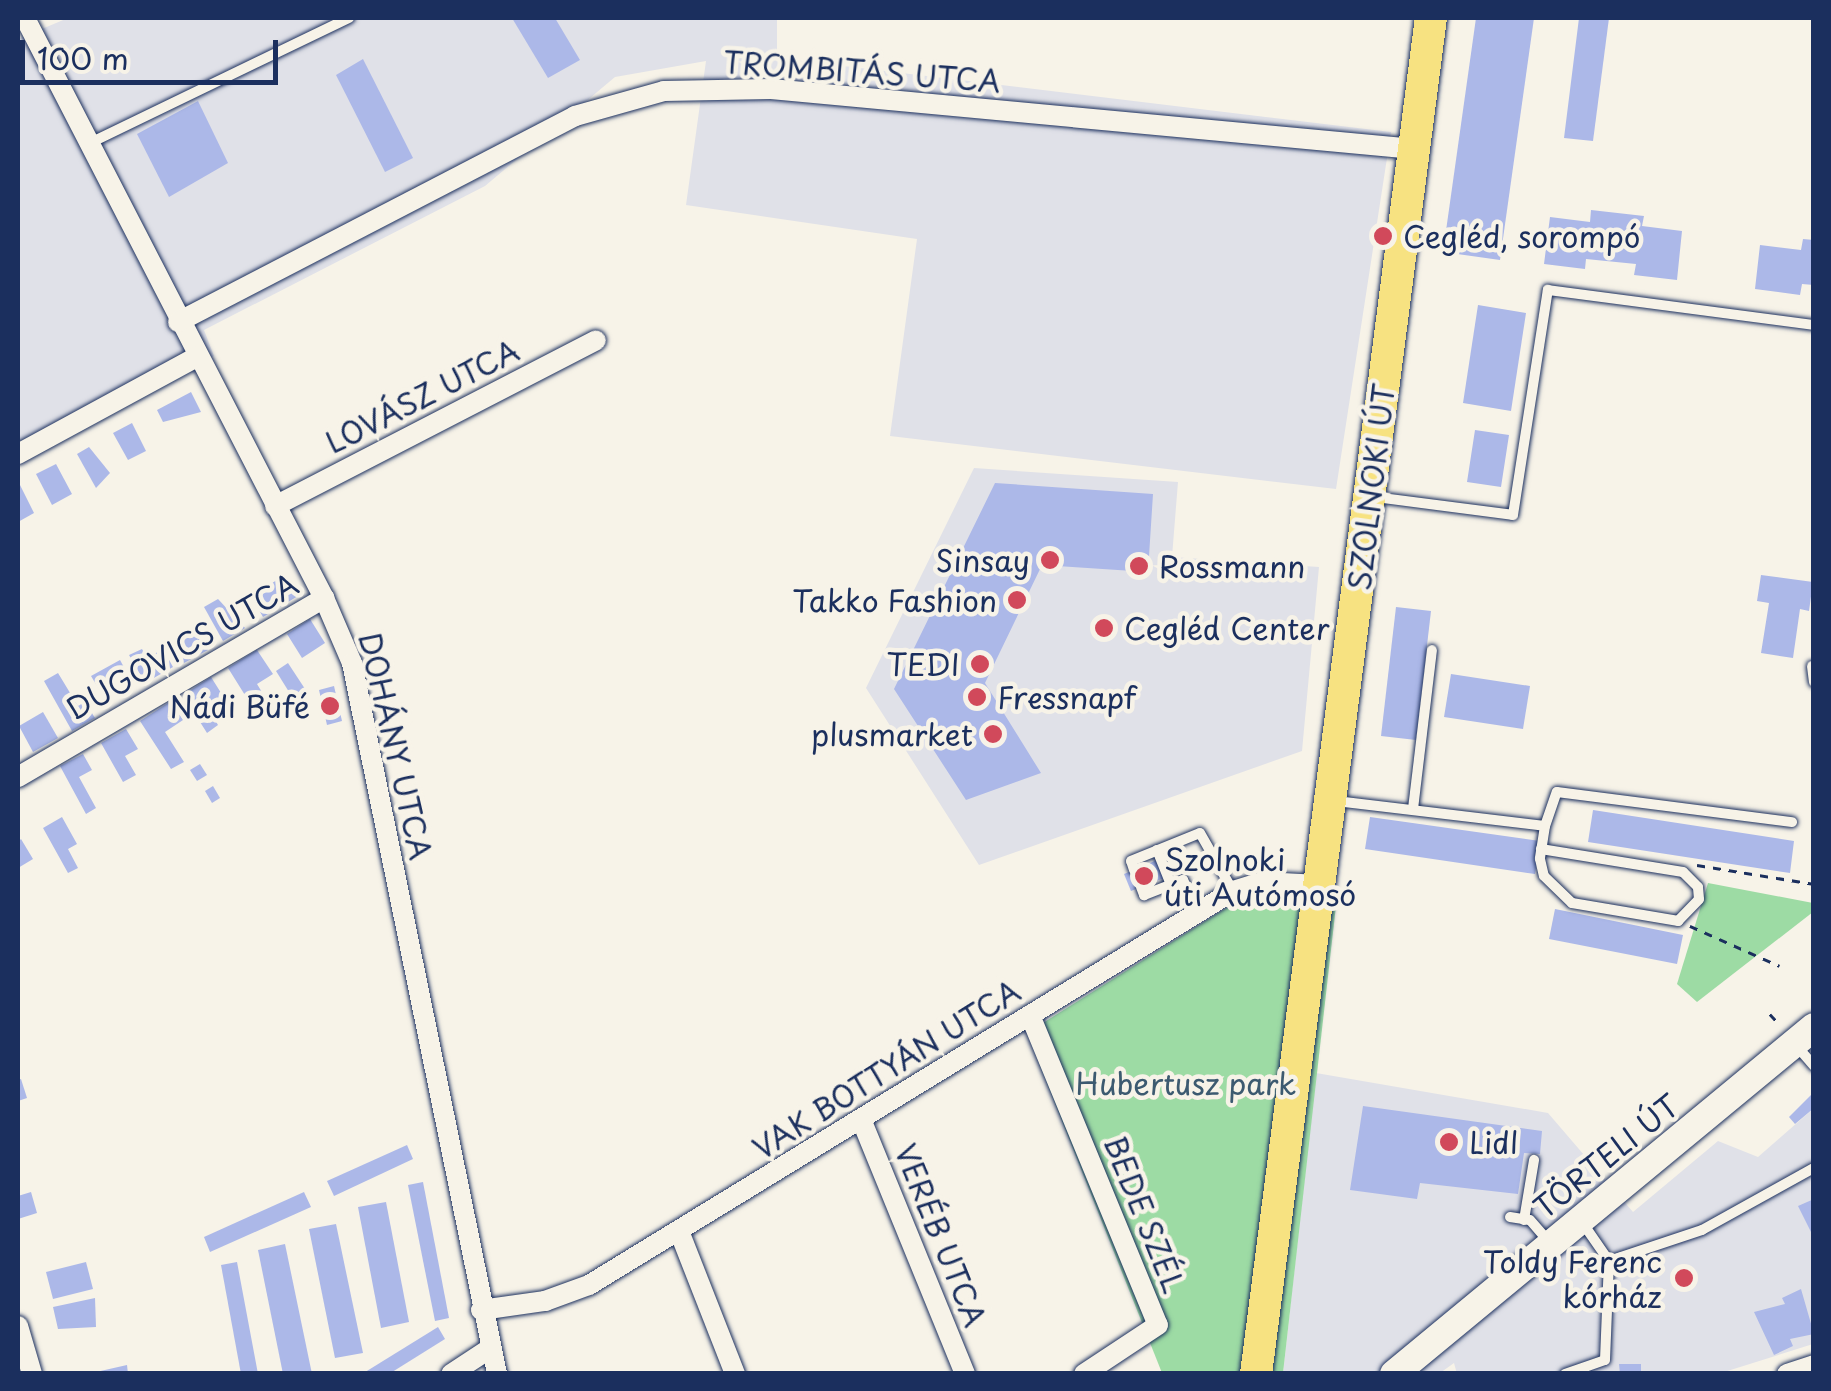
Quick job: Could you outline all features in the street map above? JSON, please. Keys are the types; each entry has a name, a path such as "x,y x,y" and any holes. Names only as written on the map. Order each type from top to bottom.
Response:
{"main road":[{"name":"SZOLNOKI ÚT","path":"1256,1374 1431,18"},
{"name":"TÖRTELI ÚT","path":"1394,1374 1804,1035"}],"street":[{"name":"DOHÁNY UTCA","path":"25,18 178,322 324,598 352,663 489,1349 498,1374"},
{"name":"TROMBITÁS UTCA","path":"178,322 576,116 664,91 771,89 1414,150"},
{"name":"LOVÁSZ UTCA","path":"275,506 596,340"},
{"path":"18,454 197,357"},
{"name":"DUGOVICS UTCA","path":"18,777 324,598"},
{"name":"VAK BOTTYÁN UTCA","path":"481,1310 567,1295 680,1231 1233,891 1263,882 1319,885"},
{"name":"BEDE SZÉL","path":"1030,1015 1158,1325 1084,1374"},
{"name":"VERÉB UTCA","path":"861,1120 965,1374"},
{"path":"680,1231 735,1374"},
{"path":"18,1326 32,1374"},
{"path":"451,1374 489,1349"},
{"path":"1786,1374 1814,1365"}],"lane":[{"path":"89,143 349,18"},
{"path":"1370,496 1512,515 1548,290 1814,325"},
{"path":"1413,809 1432,650"},
{"path":"1812,666 1814,682"},
{"path":"1542,848 1683,872 1698,886 1699,899 1678,920 1572,903 1544,876 1542,848 1545,826 1557,792 1792,822"},
{"path":"1330,800 1545,826"},
{"path":"1134,870 1131,860 1146,860 1157,850 1200,833 1233,891"},
{"path":"1157,850 1172,884"},
{"path":"1141,887 1144,896 1156,886 1183,880 1198,912"},
{"path":"1804,1035 1814,1066"},
{"path":"1524,1220 1534,1160"},
{"path":"1609,1261 1702,1230 1814,1168"},
{"path":"1510,1218 1524,1220 1551,1244"},
{"path":"1565,1374 1605,1360 1609,1261 1581,1219"}],"path":[{"path":"1678,920 1780,966"}],"shaded area":[{"path":"68,18 777,18 777,58 1391,132 1336,489 890,436 917,239 686,205 706,61 615,77 485,186 204,330 214,356 18,461 18,39"},
{"name":"Cegléd Center","path":"974,468 1178,482 1172,557 1319,567 1302,751 979,865 866,688"},
{"path":"1316,1073 1548,1113 1633,1212 1718,1141 1758,1157 1813,1109 1813,1344 1721,1373 1457,1374 1454,1363 1440,1373 1283,1374"}],"green space":[{"path":"1708,883 1813,903 1813,912 1697,1002 1677,984"},
{"name":"Hubertusz park","path":"1282,891 1337,897 1283,1373 1162,1373 1027,1033 1250,893"}],"building":[{"path":"512,18 555,18 580,60 548,78"},
{"path":"1476,18 1534,18 1500,260 1443,252"},
{"path":"1579,18 1609,18 1593,141 1564,138"},
{"path":"363,59 413,158 385,172 336,75"},
{"path":"198,101 228,163 169,197 137,134"},
{"path":"1591,210 1644,216 1642,226 1682,231 1677,280 1634,275 1636,264 1586,259 1585,269 1544,264 1550,217 1590,222"},
{"path":"1803,239 1814,240 1814,285 1802,284 1800,295 1755,289 1760,245 1801,250"},
{"path":"1478,305 1526,313 1511,411 1463,403"},
{"path":"191,392 201,412 163,422 157,410"},
{"path":"132,423 146,451 128,460 113,433"},
{"path":"1475,430 1509,435 1501,487 1467,482"},
{"path":"89,447 110,473 96,488 77,454"},
{"path":"56,464 72,494 52,505 36,474"},
{"path":"18,481 34,513 18,522"},
{"path":"995,483 1153,494 1148,572 1042,565 985,683 1041,773 966,800 894,689"},
{"path":"285,575 298,596 263,617 251,596"},
{"path":"1761,575 1813,582 1809,611 1800,609 1793,658 1761,653 1769,603 1757,601"},
{"path":"218,599 245,628 223,641 204,607"},
{"path":"1396,607 1431,611 1416,740 1381,736"},
{"path":"310,619 325,643 302,658 287,634"},
{"path":"197,631 208,650 184,663 174,645"},
{"path":"142,649 147,658 163,649 173,667 145,683 129,655"},
{"path":"257,650 273,674 257,684 271,707 258,716 228,668"},
{"path":"120,660 131,680 103,696 91,676"},
{"path":"288,663 307,692 294,700 276,671"},
{"path":"58,673 78,706 85,702 95,718 72,731 44,681"},
{"path":"1451,674 1530,686 1523,729 1444,717"},
{"path":"211,677 223,696 207,706 218,725 207,733 183,695"},
{"name":"Nádi Büfé","path":"334,686 342,721 327,725 319,690"},
{"path":"171,701 183,720 165,732 184,762 171,769 140,721"},
{"path":"43,712 58,738 33,752 19,726"},
{"path":"126,729 138,749 125,756 136,775 123,782 101,743"},
{"path":"83,754 92,770 79,777 96,808 86,814 60,766"},
{"path":"200,764 207,775 197,781 190,770"},
{"path":"213,786 220,798 212,803 205,791"},
{"path":"1593,810 1794,841 1790,873 1588,842"},
{"path":"62,817 77,844 68,849 78,868 68,873 43,828"},
{"path":"1370,817 1540,841 1535,874 1365,849"},
{"path":"21,839 33,859 18,868 18,842"},
{"name":"Szolnoki úti Autómosó","path":"1157,860 1164,878 1131,891 1124,874"},
{"path":"1555,909 1683,935 1677,964 1549,939"},
{"path":"21,1079 27,1098 18,1101 18,1080"},
{"path":"1814,1092 1814,1108 1795,1124 1789,1117"},
{"name":"Lidl","path":"1363,1106 1542,1131 1540,1154 1524,1153 1518,1194 1420,1183 1417,1199 1350,1190"},
{"path":"407,1145 413,1159 334,1196 327,1181"},
{"path":"423,1182 449,1318 435,1321 408,1185"},
{"path":"31,1192 37,1213 18,1219 18,1196"},
{"path":"304,1192 311,1207 210,1252 204,1237"},
{"path":"1814,1199 1814,1238 1798,1206"},
{"path":"386,1202 409,1322 381,1328 358,1207"},
{"path":"336,1224 363,1353 335,1358 309,1229"},
{"path":"285,1244 312,1374 283,1374 258,1250"},
{"path":"86,1262 93,1289 53,1299 46,1272"},
{"path":"237,1262 258,1374 241,1374 221,1265"},
{"path":"1801,1289 1814,1334 1790,1339 1793,1346 1774,1355 1754,1312 1785,1304 1782,1298"},
{"path":"95,1298 96,1327 58,1329 53,1307"},
{"path":"438,1327 445,1339 389,1374 362,1374"},
{"path":"1619,1364 1641,1364 1641,1374 1620,1374"},
{"path":"127,1365 128,1374 96,1372"}],"place":[{"name":"Cegléd, sorompó","path":"1383,236"},
{"name":"Sinsay","path":"1050,560"},
{"name":"Rossmann","path":"1139,566"},
{"name":"Takko Fashion","path":"1017,600"},
{"name":"Cegléd Center","path":"1104,628"},
{"name":"TEDI","path":"980,664"},
{"name":"Fressnapf","path":"977,697"},
{"name":"Nádi Büfé","path":"330,706"},
{"name":"plusmarket","path":"993,734"},
{"name":"Szolnoki úti Autómosó","path":"1144,876"},
{"name":"Lidl","path":"1449,1142"},
{"name":"Toldy Ferenc kórház","path":"1684,1278"}]}
